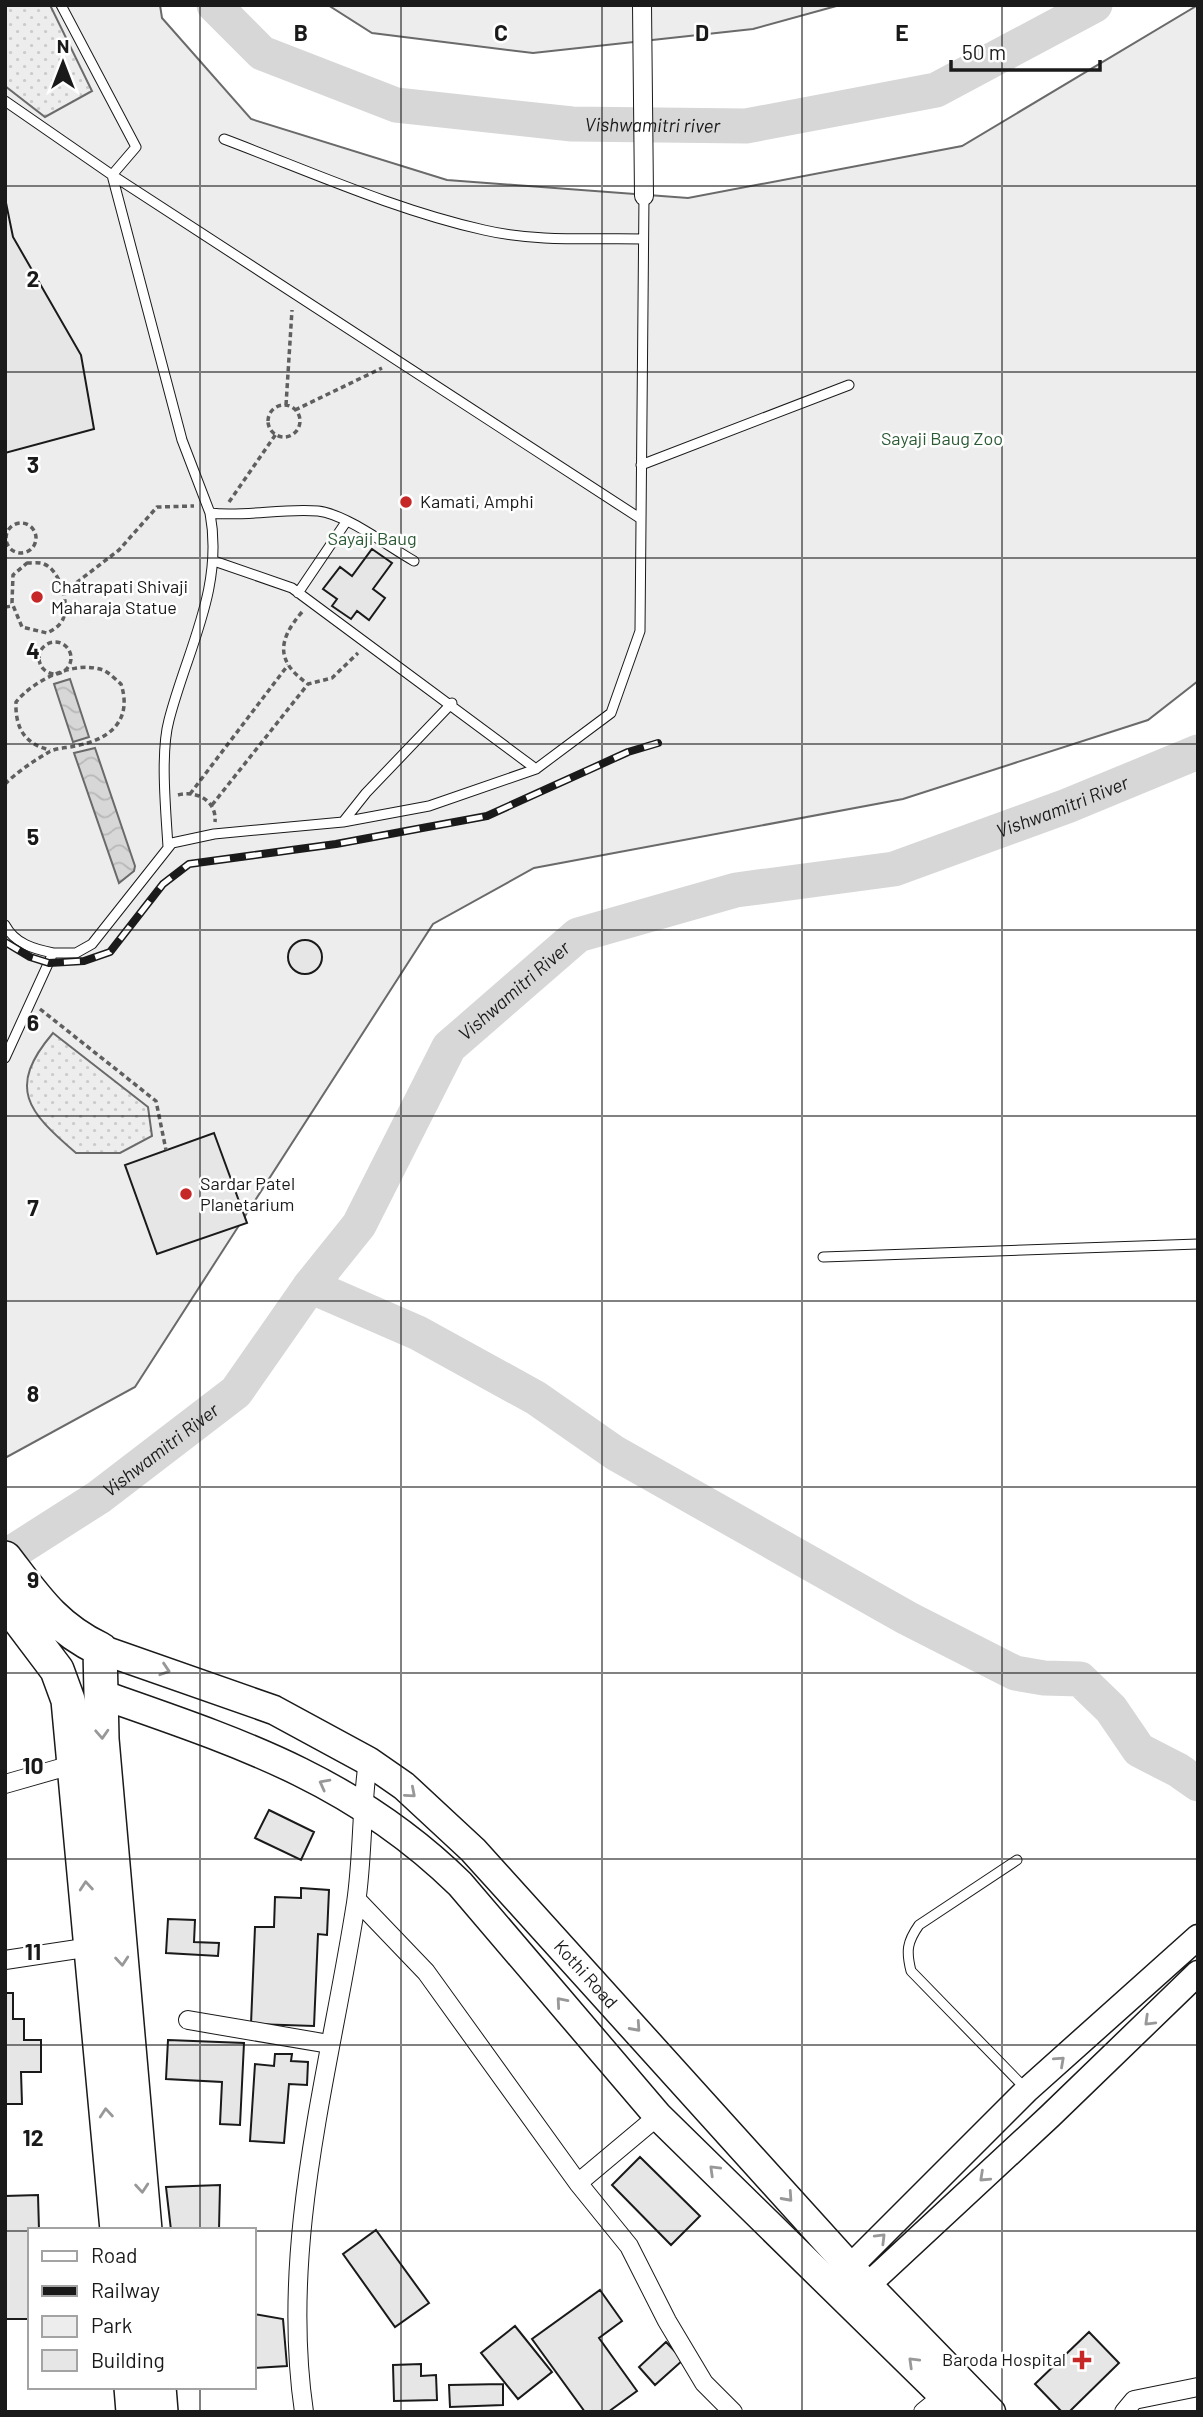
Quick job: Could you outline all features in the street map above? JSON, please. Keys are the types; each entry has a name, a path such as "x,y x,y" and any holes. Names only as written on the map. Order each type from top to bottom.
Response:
{"highway":[{"path":"5,1558 50,1628 63,1681 75,1764 117,2228"},
{"path":"5,1601 50,1628 100,1649 100,1693 145,2228"},
{"path":"63,1681 100,1693"},
{"path":"131,2389 133,2412"},
{"path":"159,2389 162,2412"}],"main road":[{"name":"Kothi Road","path":"100,1649 274,1710 368,1761 404,1786 473,1850 850,2285 942,2406"},
{"name":"Kothi Road","path":"100,1693 234,1741 289,1765 396,1827 460,1884 658,2116 991,2412"}],"street":[{"path":"642,5 644,195"},
{"path":"304,2412 300,2380 299,2265 329,2044 357,1900 362,1805 368,1761"},
{"path":"5,1784 75,1764"},
{"path":"357,1900 426,1972 578,2183 629,2246 667,2321 704,2383 733,2412"},
{"path":"850,2285 1027,2090 1198,1937"},
{"path":"5,1960 92,1947"},
{"path":"850,2285 1050,2116 1198,1973"},
{"path":"188,2020 329,2044"},
{"path":"578,2183 658,2116"},
{"path":"1124,2412 1134,2400 1198,2387"}],"lane":[{"path":"61,5 136,147 112,175"},
{"path":"5,101 112,175 641,519"},
{"path":"224,139 422,213 486,231 553,237 643,239"},
{"path":"112,175 182,440 212,511 214,561 205,614 168,722 168,847"},
{"path":"5,925 10,935 32,949 76,953 92,944 172,843 214,835 343,822 429,806 537,769 611,713 640,631 644,195"},
{"path":"641,465 849,385"},
{"path":"212,511 320,511 346,522 414,561"},
{"path":"298,593 346,522"},
{"path":"214,561 298,593 452,703 537,769"},
{"path":"343,822 366,793 452,703"},
{"path":"5,1058 54,953"},
{"path":"823,1257 1198,1244"},
{"path":"1017,1860 919,1925 908,1940 907,1957 911,1972 1027,2090"}],"path":[{"path":"286,405 293,293"},
{"path":"295,410 398,361"},
{"path":"286,405 295,410 300,418 295,432 286,437 276,434 269,426 270,415 276,407 286,405"},
{"path":"63,593 119,550 157,507 212,511 276,434"},
{"path":"17,524 32,527 37,536 35,545 24,554 14,552 6,540 8,530 17,524"},
{"path":"24,554 27,563"},
{"path":"27,563 44,564 52,570 63,593 63,618 47,633 22,627 13,606 13,575 27,563"},
{"path":"308,684 292,673 282,645 287,629 311,602"},
{"path":"5,607 13,606"},
{"path":"47,633 49,643"},
{"path":"59,642 70,653 68,667 60,673 49,673 41,667 39,656 49,643 59,642"},
{"path":"212,805 308,684 332,678 368,643"},
{"path":"190,794 288,664"},
{"path":"5,784 50,750 83,745 109,736 120,724 125,711 121,684 105,670 86,668 40,680 16,702 19,729 29,741 50,750"},
{"path":"166,798 190,794 204,798 212,805 216,816 214,835"},
{"path":"31,1002 156,1101 166,1150"}],"green space":[{"name":"Sayaji Baug","path":"5,5 160,5 162,18 251,119 447,180 688,198 962,146 1198,5 1198,681 1148,720 903,799 534,868 433,924 135,1387 5,1458"},
{"path":"5,5 50,5 92,91 45,117 5,86"},
{"path":"328,5 840,5 753,29 533,53 372,33"},
{"path":"53,1033 148,1107 152,1136 120,1153 76,1153 46,1125 35,1112 27,1084 30,1069"}],"water":[{"path":"70,679 89,737 73,742 54,684"},
{"path":"95,748 135,866 134,871 119,883 74,753"}],"building":[{"path":"5,198 13,237 81,355 94,429 5,453"},
{"path":"372,549 392,563 373,589 385,598 369,620 357,611 351,619 332,606 337,599 323,589 340,567 352,576"},
{"path":"305,940 317,945 322,957 317,969 305,974 293,969 288,957 293,945"},
{"name":"Sardar Patel Planetarium","path":"214,1133 247,1223 157,1254 125,1165"},
{"path":"269,1810 314,1832 301,1860 255,1838"},
{"path":"301,1888 329,1890 327,1935 318,1934 314,2026 251,2024 255,1927 274,1927 275,1897 301,1898"},
{"path":"168,1919 195,1920 194,1942 219,1943 218,1956 166,1953"},
{"path":"5,1993 13,1993 13,2019 24,2019 24,2040 41,2040 41,2072 21,2072 22,2104 5,2104"},
{"path":"168,2040 244,2043 240,2125 220,2124 222,2082 166,2079"},
{"path":"275,2054 292,2054 291,2061 308,2062 307,2085 289,2084 284,2143 250,2141 255,2064 274,2066"},
{"path":"640,2157 700,2216 671,2245 612,2185"},
{"path":"220,2185 219,2228 171,2228 166,2187"},
{"path":"38,2195 39,2228 28,2228 28,2319 5,2319 5,2196"},
{"path":"376,2230 429,2303 395,2327 343,2254"},
{"path":"600,2290 622,2321 599,2338 637,2391 608,2412 585,2412 532,2339"},
{"path":"256,2314 283,2319 287,2366 256,2368"},
{"path":"515,2326 552,2372 518,2399 481,2353"},
{"path":"1089,2332 1119,2363 1069,2412 1062,2412 1035,2384"},
{"path":"666,2342 683,2360 655,2385 639,2367"},
{"path":"421,2364 421,2376 436,2375 437,2400 394,2401 393,2365"},
{"path":"503,2384 503,2405 450,2407 449,2385"}],"waterway":[{"name":"Vishwamitri river","path":"214,5 262,53 396,105 572,124 746,126 936,90 1095,5"},
{"name":"Vishwamitri River","path":"5,1557 99,1497 236,1392 310,1286 359,1225 449,1047 578,935 736,890 894,869 1067,806 1198,752"},
{"path":"310,1286 418,1333 536,1398 615,1453 907,1618 1015,1673 1044,1678 1080,1679 1111,1709 1139,1750 1178,1770 1198,1784"}],"railway":[{"path":"5,942 30,957 49,963 84,961 110,952 163,884 189,864 336,844 487,816 628,752 658,743"}],"place":[{"name":"Kamati, Amphi","path":"406,502"},
{"name":"Chatrapati Shivaji Maharaja Statue","path":"37,597"},
{"name":"Sardar Patel Planetarium","path":"186,1194"},
{"name":"Baroda Hospital","path":"1082,2360"}],"park label":[{"name":"Sayaji Baug Zoo","path":"942,439"}]}
